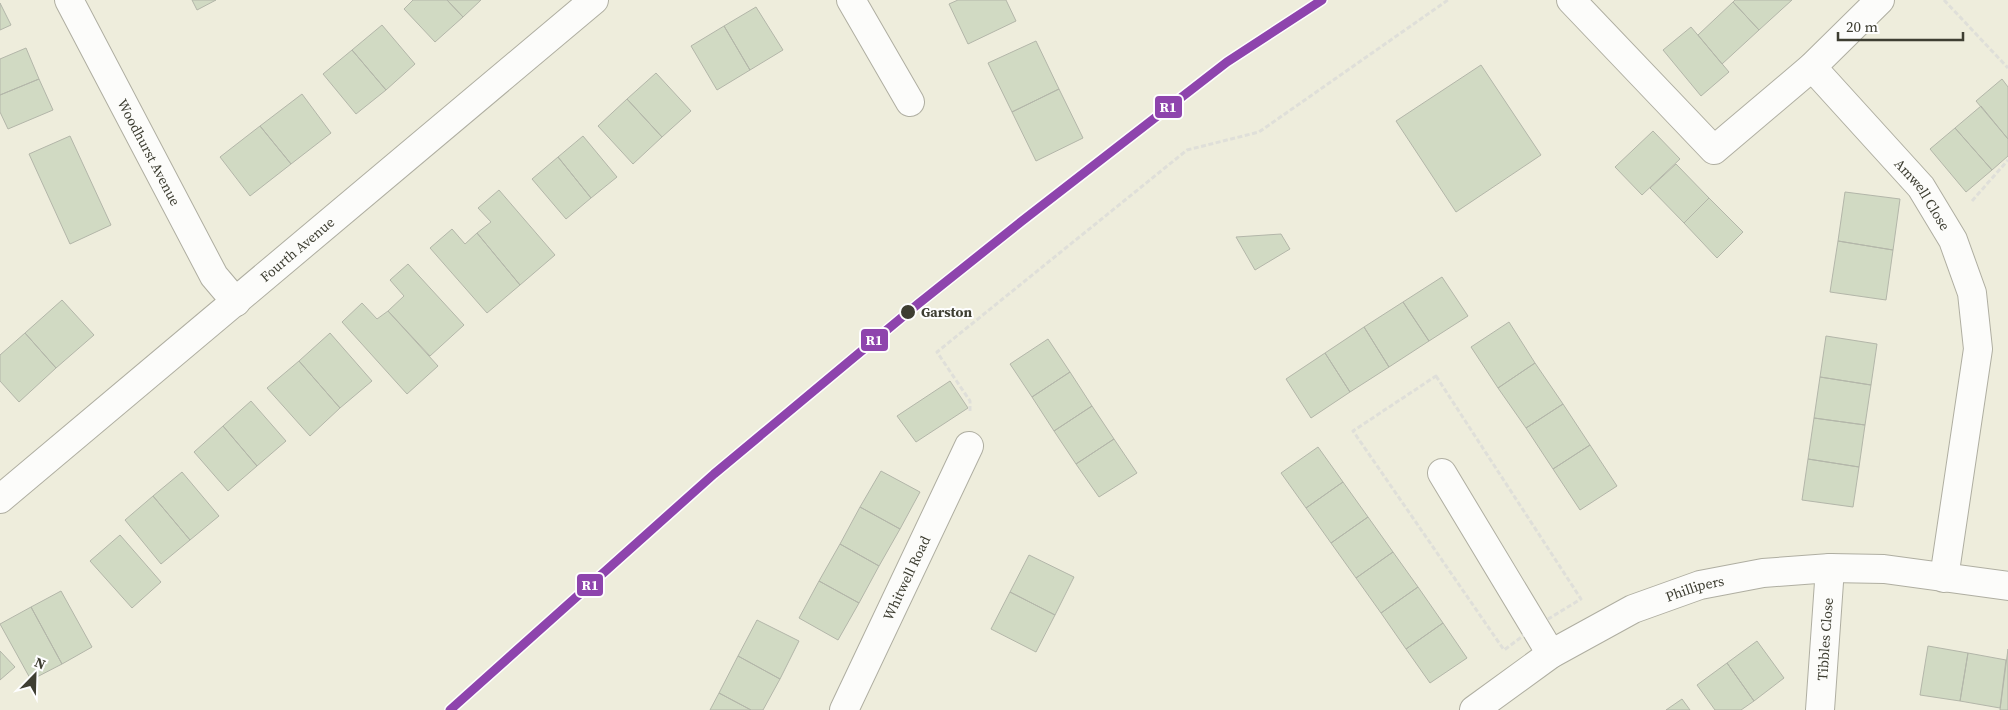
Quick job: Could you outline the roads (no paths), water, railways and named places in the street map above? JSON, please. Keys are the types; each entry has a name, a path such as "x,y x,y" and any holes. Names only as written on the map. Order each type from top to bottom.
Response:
{"street":[{"name":"Woodhurst Avenue","path":"69,0 214,276 236,302"},
{"name":"Fourth Avenue","path":"0,499 594,0"},
{"path":"851,0 910,102"},
{"path":"1571,0 1714,150 1812,67 1880,0"},
{"name":"Amwell Close","path":"1812,67 1922,187 1953,240 1972,293 1978,350 1944,578"},
{"name":"Whitwell Road","path":"844,710 970,446"},
{"path":"1442,473 1551,654"},
{"name":"Phillipers","path":"1474,710 1551,654 1633,609 1700,585 1763,573 1830,568 1884,569 2008,586"},
{"name":"Tibbles Close","path":"1820,710 1830,568"}],"place":[{"name":"Garston","path":"908,312"}]}
